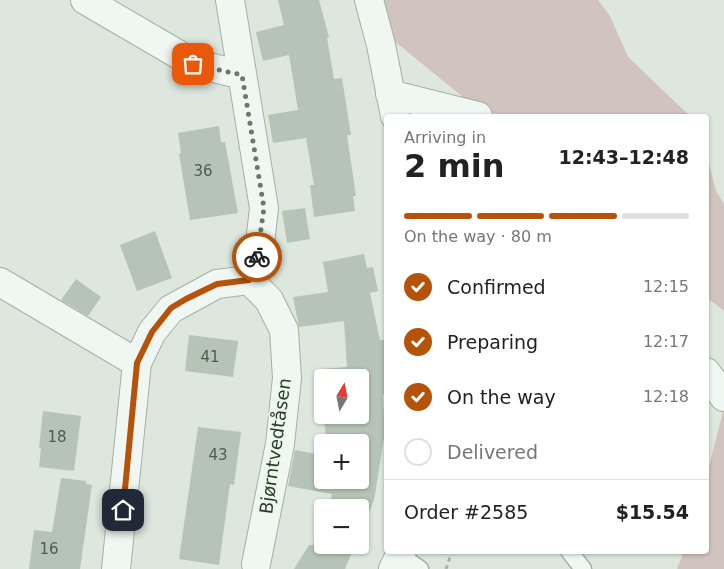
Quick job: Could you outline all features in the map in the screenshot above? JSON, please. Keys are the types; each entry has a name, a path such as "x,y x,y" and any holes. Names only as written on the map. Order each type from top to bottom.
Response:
{"street":[{"path":"85,0 193,64 242,75"},
{"path":"116,569 137,363 152,332 171,308 217,284 249,280 259,252 264,208 230,0"},
{"path":"369,0 381,45 393,105 463,114"},
{"name":"Bjørntvedtåsen","path":"249,280 269,300 284,330 287,378 280,444 256,564"},
{"path":"0,282 137,363"},
{"path":"709,376 724,397"}],"lane":[{"path":"572,554 583,569"}],"path":[{"path":"446,569 451,554"}],"shaded area":[{"path":"379,0 598,0 610,16 628,57 688,114 484,114 387,35"},
{"path":"709,164 716,191 724,204 724,311 709,299"},
{"path":"724,408 724,569 677,569 683,554 709,554 709,466"}],"building":[{"path":"278,0 319,0 329,37 327,38 334,79 342,78 351,135 347,135 356,196 353,196 355,211 314,217 310,185 314,185 306,138 273,143 268,115 298,110 289,55 263,61 256,32 284,25"},
{"path":"219,126 221,142 225,142 238,213 190,220 179,154 181,153 178,133"},
{"path":"305,208 310,239 287,243 282,211"},
{"path":"155,231 172,278 137,291 120,245"},
{"path":"364,254 367,268 373,267 378,291 370,293 380,340 384,340 384,438 374,500 369,512 369,499 331,499 332,494 288,486 295,450 314,454 314,489 369,489 369,434 325,434 325,424 369,424 369,369 321,369 347,367 344,321 299,327 293,297 328,292 323,262"},
{"path":"76,279 101,297 88,316 61,300"},
{"path":"189,335 238,341 233,377 185,371"},
{"path":"43,411 81,416 74,471 39,467"},
{"path":"198,427 241,432 234,485 230,484 219,565 179,559"},
{"path":"61,478 86,481 86,484 92,485 80,569 29,569 34,530 52,532"},
{"path":"314,543 314,554 351,554 345,569 294,569 309,545"}],"way so far":[{"path":"193,64 242,75 264,208 257,257"}],"route":[{"path":"123,510 137,363 152,332 171,308 186,299 217,284 249,280 257,257"}]}
